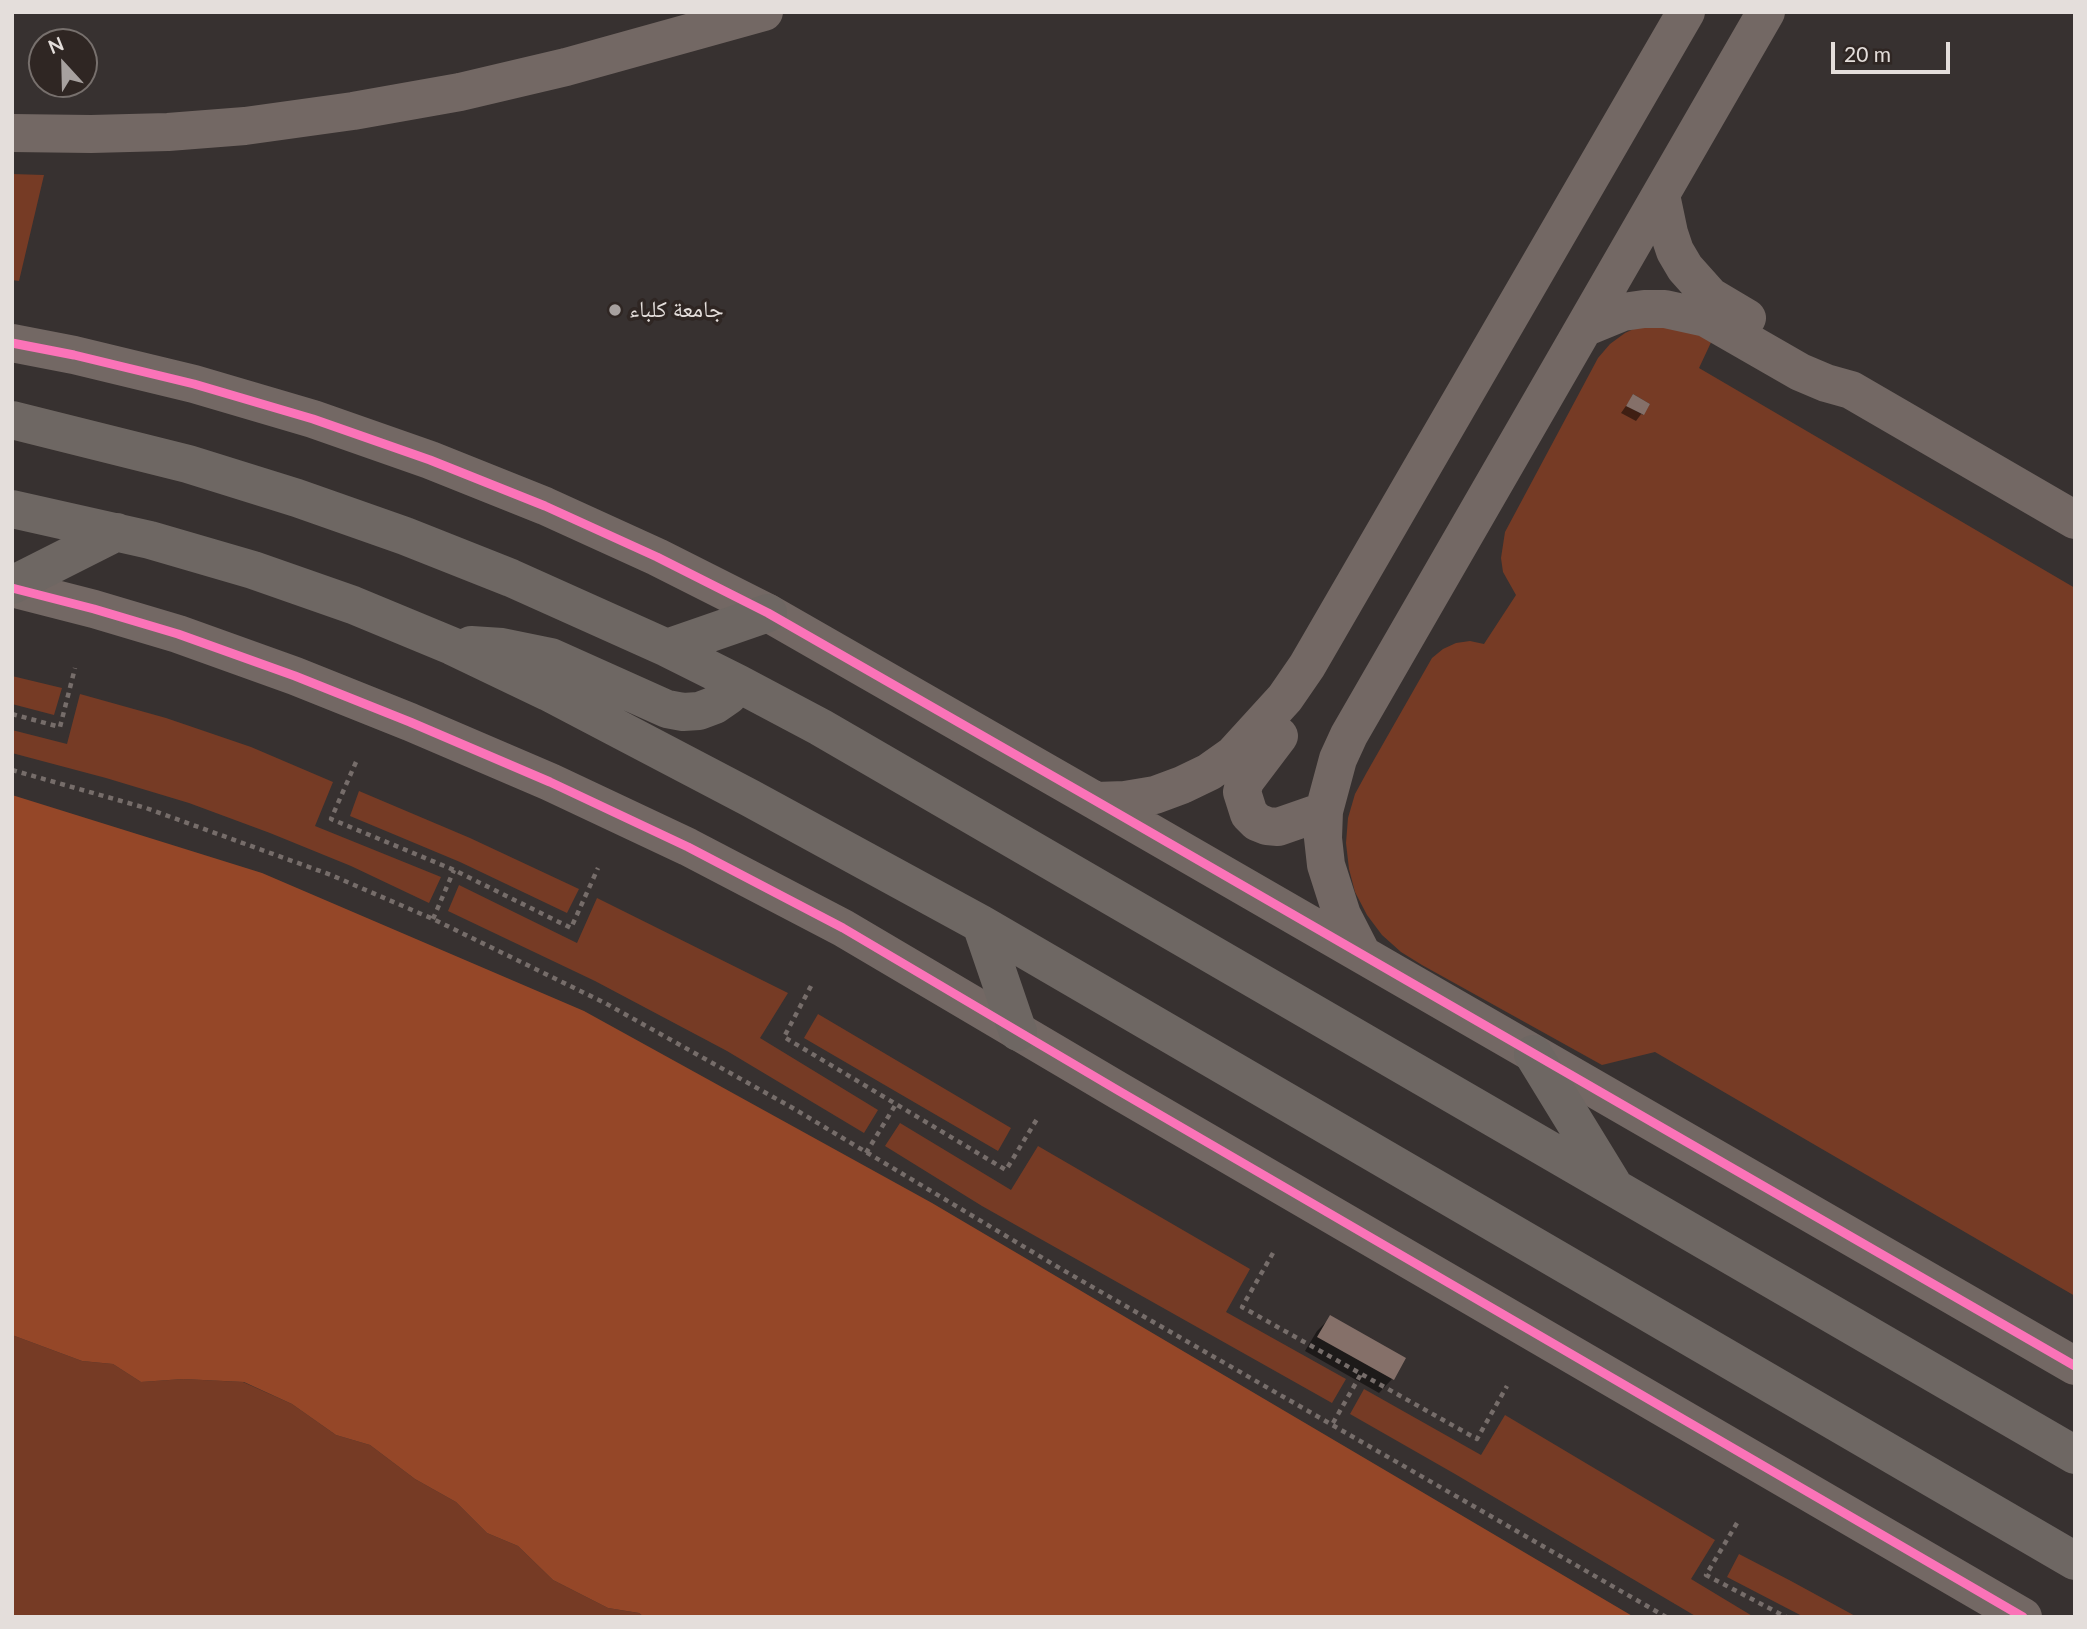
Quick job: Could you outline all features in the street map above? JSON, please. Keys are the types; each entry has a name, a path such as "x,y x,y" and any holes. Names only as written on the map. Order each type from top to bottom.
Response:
{"highway":[{"path":"12,419 188,464 321,506 511,578 667,648 739,684 831,733 2075,1455"},
{"path":"12,509 150,540 353,605 452,646 548,692 981,924 2075,1561"},
{"path":"12,586 117,532"},
{"path":"667,648 768,613"},
{"path":"452,646 502,647 551,657 667,709 683,712 699,711 715,705 729,696 739,684"},
{"path":"981,924 1018,1032"},
{"path":"1533,1054 1615,1188"}],"street":[{"path":"12,133 168,132 353,111 460,92 566,67 764,12"},
{"path":"1096,801 1155,795 1209,772 1233,755 1285,698 1307,667 1686,12"},
{"path":"1362,954 1342,915 1326,865 1323,838 1324,811 1334,772 1349,735 1766,12"},
{"path":"1661,195 1675,251 1696,283 1726,307 1814,356 1851,390"},
{"path":"1584,328 1623,312 1665,309 1706,318 1800,372 1851,390 2075,520"},
{"path":"12,343 194,384 313,419 430,460 545,506 645,551 768,613 2075,1366"},
{"path":"12,586 178,634 397,716 550,782 688,847 843,928 2023,1617"},
{"path":"1307,667 1301,690 1286,723 1267,754 1244,781 1242,792 1249,814 1257,822 1267,826 1278,827 1324,811"}],"path":[{"path":"12,715 60,727 75,668"},
{"path":"356,762 331,819 454,870 571,928 598,868"},
{"path":"12,770 146,808 331,875 433,919 617,1010 780,1100 1056,1266 1666,1617"},
{"path":"433,919 454,870"},
{"path":"811,986 784,1037 1006,1170 1037,1119"},
{"path":"866,1153 896,1104"},
{"path":"1273,1254 1242,1307 1477,1439 1507,1386"},
{"path":"1333,1423 1361,1374"},
{"path":"1737,1523 1706,1575 1786,1617"}],"shaded area":[{"path":"12,174 44,175 19,281 12,280"},
{"path":"1661,322 1714,336 1699,368 2075,588 2075,1296 1655,1052 1602,1065 1422,965 1401,952 1382,935 1355,892 1346,843 1348,818 1355,794 1432,658 1456,643 1470,641 1484,644 1516,595 1503,572 1501,558 1505,532 1598,358 1610,344 1642,325","holes":["1633,394 1650,404 1643,415 1627,406"]},
{"path":"12,676 62,688 54,715 12,704"},
{"path":"80,694 166,718 251,747 333,782 315,826 441,877 429,903 351,866 189,803 12,753 12,730 67,744"},
{"path":"359,791 470,838 579,889 567,913 460,862 350,816"},
{"path":"12,795 262,873 584,1011 932,1203 1634,1617 644,1617 639,1613 608,1608 553,1580 518,1546 487,1533 456,1502 415,1479 370,1445 336,1435 292,1404 244,1382 183,1379 141,1382 113,1364 82,1361 12,1335"},
{"path":"459,885 577,943 597,898 788,993 760,1038 878,1110 864,1133 727,1051 595,981 448,911"},
{"path":"818,1014 1011,1128 998,1151 804,1038"},
{"path":"900,1123 1011,1190 1038,1146 1250,1269 1226,1312 1346,1379 1332,1403 982,1206 885,1146"},
{"path":"12,1335 82,1361 113,1364 141,1382 183,1379 243,1382 292,1404 336,1435 370,1445 415,1479 456,1502 487,1533 518,1546 553,1580 608,1608 639,1613 644,1617 12,1617"},
{"path":"1364,1389 1481,1455 1505,1415 1715,1540 1691,1579 1754,1617 1697,1617 1350,1414"},
{"path":"1739,1554 1857,1617 1804,1617 1727,1577"}],"building":[{"path":"1633,394 1650,404 1644,415 1626,406"},
{"path":"1330,1315 1406,1358 1394,1380 1317,1337"}],"cycle path":[{"path":"12,343 194,384 313,419 430,460 545,506 657,557 768,613 2075,1366"},
{"path":"12,588 178,634 295,676 550,782 688,847 843,928 2023,1617"}],"place":[{"name":"جامعة كلباء","path":"615,310"}]}
